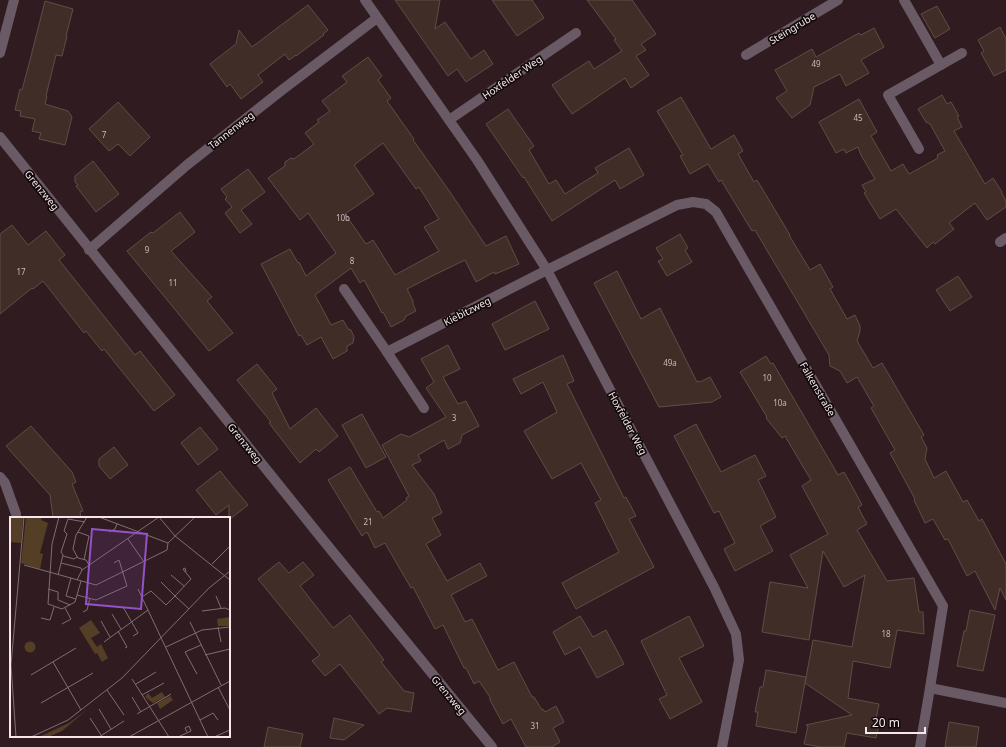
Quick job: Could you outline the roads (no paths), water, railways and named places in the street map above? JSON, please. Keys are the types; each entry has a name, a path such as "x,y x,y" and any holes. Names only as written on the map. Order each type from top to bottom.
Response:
{"street":[{"path":"0,53 14,0"},
{"name":"Hoxfelder Weg","path":"365,0 477,160 547,270 714,587 736,634 739,660 722,747"},
{"name":"Steingrube","path":"746,55 838,0"},
{"path":"904,0 941,65"},
{"name":"Tannenweg","path":"90,250 187,165 377,18"},
{"name":"Hoxfelder Weg","path":"449,120 576,33"},
{"path":"919,149 888,95 962,53"},
{"name":"Grenzweg","path":"0,137 487,745"},
{"name":"Falkenstraße","path":"547,270 677,205 693,202 706,204 716,212 943,606 920,747"},
{"name":"Kiebitzweg","path":"387,352 547,270"},
{"path":"344,289 424,408"},
{"path":"0,477 5,483 16,516"},
{"path":"930,688 1006,703"}]}
